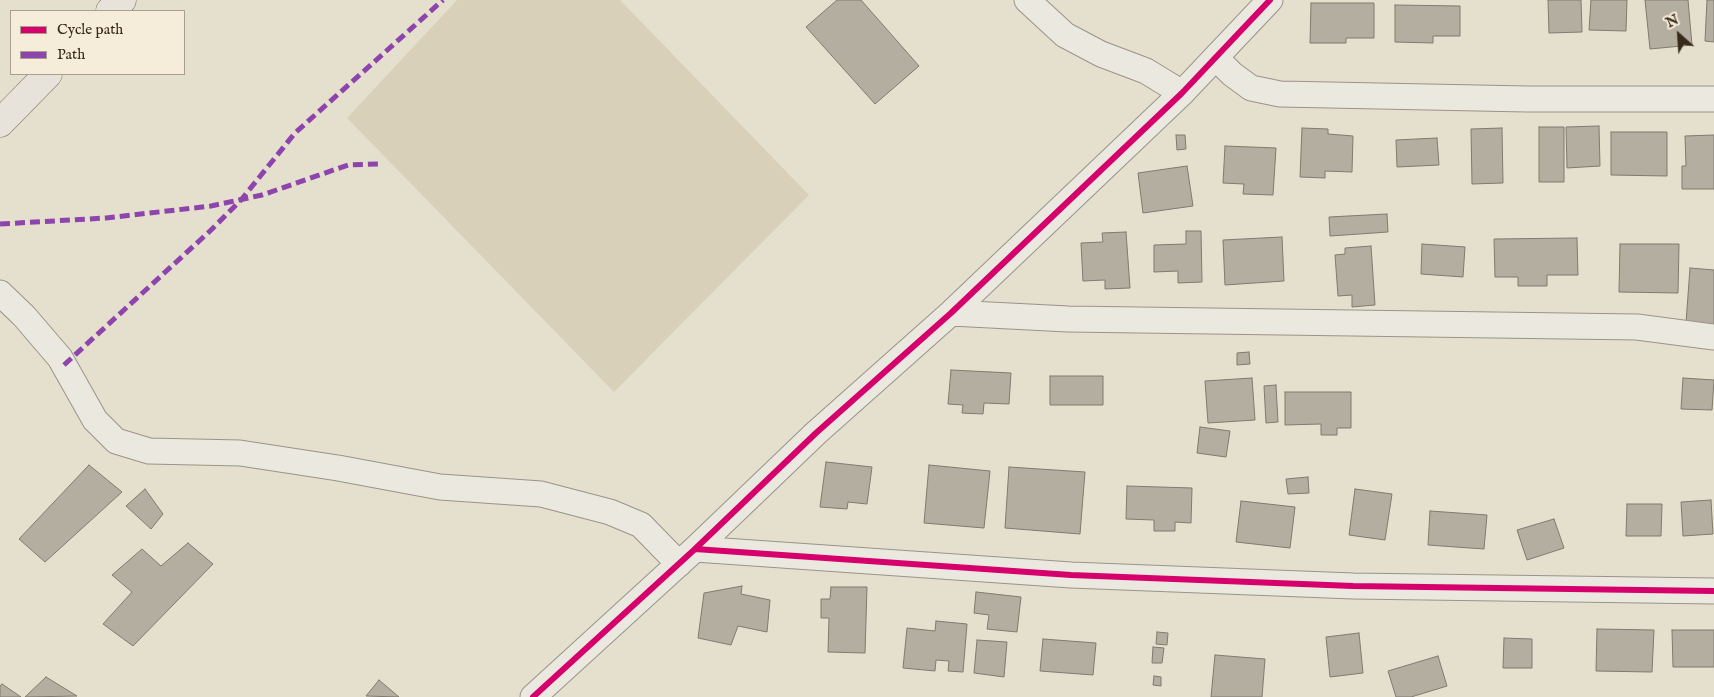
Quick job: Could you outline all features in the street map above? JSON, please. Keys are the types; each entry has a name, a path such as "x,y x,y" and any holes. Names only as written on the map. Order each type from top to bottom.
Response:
{"main road":[{"path":"111,10 122,0"},
{"path":"0,123 47,75"}],"street":[{"path":"1027,0 1065,35 1101,54 1146,71 1182,93"},
{"path":"533,697 687,557 816,433 951,313 1182,93 1270,0"},
{"path":"1216,58 1232,74 1251,88 1280,94 1527,99 1714,99"},
{"path":"0,293 24,316 60,358 94,420 116,441 149,451 240,453 338,468 440,487 541,494 610,512 642,525 687,557 1353,586 1714,590"},
{"path":"951,313 1068,319 1637,327 1714,337"}],"shaded area":[{"path":"457,0 620,0 809,195 614,392 347,118"}],"building":[{"path":"837,0 861,0 919,66 875,104 806,27"},
{"path":"1548,0 1581,0 1582,32 1549,33"},
{"path":"1591,0 1627,0 1626,31 1589,30"},
{"path":"1645,0 1688,0 1692,45 1650,49"},
{"path":"1707,0 1714,0 1714,42 1705,41"},
{"path":"1311,3 1374,3 1374,38 1346,38 1346,43 1310,43"},
{"path":"1395,5 1460,6 1460,36 1433,36 1433,43 1395,42"},
{"path":"1599,126 1600,166 1567,168 1566,127"},
{"path":"1539,127 1564,127 1564,182 1539,182"},
{"path":"1302,128 1328,129 1328,134 1353,136 1352,172 1325,171 1325,178 1300,177"},
{"path":"1502,128 1503,183 1472,184 1471,129"},
{"path":"1611,132 1667,132 1667,176 1611,175"},
{"path":"1176,135 1185,135 1186,149 1177,150"},
{"path":"1714,135 1714,189 1682,189 1682,166 1686,166 1685,136"},
{"path":"1437,138 1439,165 1397,167 1396,140"},
{"path":"1225,146 1276,148 1273,195 1243,194 1244,184 1223,183"},
{"path":"1187,166 1193,206 1143,213 1138,173"},
{"path":"1387,214 1388,232 1330,236 1329,217"},
{"path":"1186,231 1201,231 1202,282 1178,283 1178,271 1154,272 1154,245 1186,244"},
{"path":"1126,232 1130,288 1105,289 1105,280 1083,281 1081,243 1103,242 1102,233"},
{"path":"1282,237 1284,281 1225,285 1223,240"},
{"path":"1577,238 1578,275 1547,275 1547,286 1518,286 1518,277 1495,277 1494,239"},
{"path":"1422,244 1465,247 1463,277 1421,274"},
{"path":"1620,244 1679,244 1678,293 1619,292"},
{"path":"1371,246 1375,305 1352,307 1352,295 1338,296 1335,255 1345,254 1345,248"},
{"path":"1690,268 1714,270 1714,325 1686,323"},
{"path":"1249,352 1250,364 1237,365 1237,353"},
{"path":"951,370 1011,373 1009,404 984,403 983,414 962,413 963,405 948,404"},
{"path":"1050,376 1103,376 1103,405 1050,405"},
{"path":"1252,378 1255,420 1208,423 1205,381"},
{"path":"1683,378 1714,380 1712,410 1681,409"},
{"path":"1276,385 1278,422 1266,423 1264,386"},
{"path":"1285,392 1351,392 1351,428 1337,428 1337,435 1321,435 1321,424 1285,425"},
{"path":"1200,427 1230,431 1226,457 1197,453"},
{"path":"826,462 872,467 867,504 848,502 847,509 820,507"},
{"path":"89,465 122,492 45,562 19,539"},
{"path":"929,465 990,471 984,528 924,523"},
{"path":"1009,467 1085,472 1080,534 1005,528"},
{"path":"1308,477 1309,493 1288,494 1286,479"},
{"path":"1127,486 1192,488 1191,523 1175,522 1175,531 1154,531 1154,520 1126,519"},
{"path":"145,489 163,514 151,529 126,506"},
{"path":"1355,489 1392,494 1385,540 1349,535"},
{"path":"1711,500 1713,534 1683,536 1681,502"},
{"path":"1241,501 1295,507 1290,548 1236,542"},
{"path":"1627,504 1662,504 1661,536 1626,536"},
{"path":"1430,511 1487,515 1484,549 1428,545"},
{"path":"1554,519 1564,548 1527,560 1517,530"},
{"path":"188,543 213,564 133,646 103,624 132,592 112,575 142,549 161,566"},
{"path":"742,586 741,594 770,600 767,632 738,626 731,645 698,638 704,593"},
{"path":"831,587 867,587 865,653 828,652 829,618 821,618 821,599 830,599"},
{"path":"976,592 1021,597 1017,632 987,629 989,615 974,613"},
{"path":"936,621 967,624 963,672 948,671 949,661 936,660 935,671 903,668 907,628 935,631"},
{"path":"1597,629 1654,630 1652,672 1596,671"},
{"path":"1672,630 1714,630 1714,667 1673,667"},
{"path":"1157,632 1168,633 1167,645 1156,644"},
{"path":"1359,633 1363,673 1330,677 1326,637"},
{"path":"1504,638 1532,639 1532,668 1503,668"},
{"path":"1043,639 1096,643 1093,675 1040,671"},
{"path":"977,640 1007,642 1004,677 974,673"},
{"path":"1153,647 1164,648 1162,663 1152,663"},
{"path":"1215,655 1265,659 1262,697 1211,697"},
{"path":"1438,656 1447,686 1411,697 1396,697 1388,671"},
{"path":"1154,676 1161,677 1161,686 1153,685"},
{"path":"46,677 77,696 25,697"},
{"path":"379,680 399,697 366,696"},
{"path":"2,684 21,697 0,697 0,686"}],"marked path":[{"path":"64,365 210,231 241,200 295,133 443,0"},
{"path":"0,224 106,218 211,206 262,195 348,165 378,164"}],"cycle path":[{"path":"533,697 695,549 816,433 951,313 1182,93 1270,0"},
{"path":"695,549 1071,575 1353,586 1714,591"}]}
